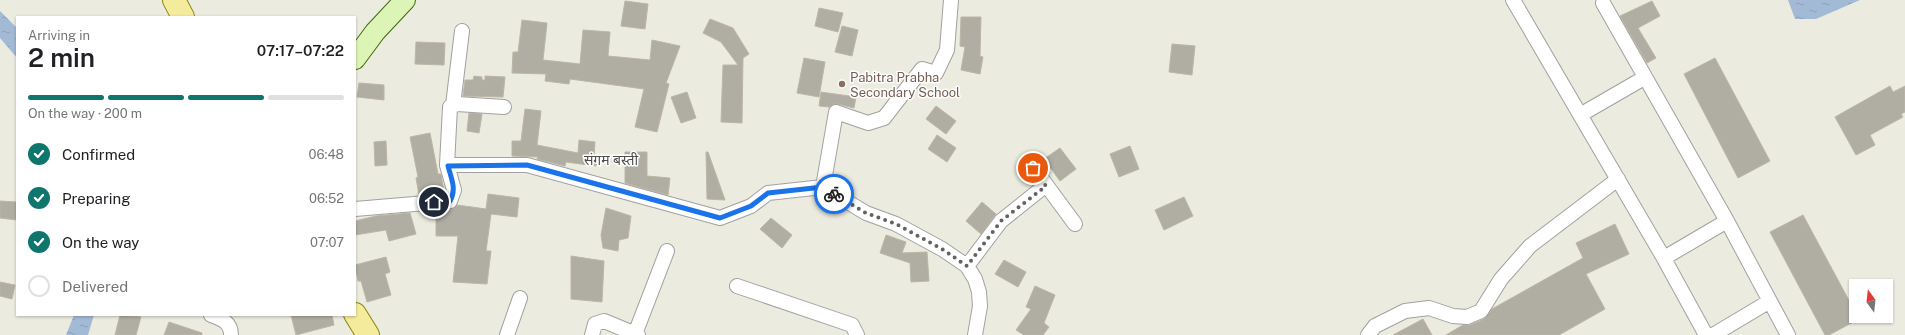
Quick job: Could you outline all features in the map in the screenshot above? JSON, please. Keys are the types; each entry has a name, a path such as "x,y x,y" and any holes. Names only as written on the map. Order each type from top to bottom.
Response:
{"main road":[{"path":"174,0 182,16"},
{"path":"356,316 367,335"}],"street":[{"path":"356,58 375,32 405,0"},
{"path":"823,187 836,112 868,123 884,118 922,69 936,73 947,50 951,0"},
{"path":"1513,0 1664,258 1706,335"},
{"path":"1603,3 1644,78 1727,221 1788,335"},
{"path":"356,209 450,201 454,190 448,166 449,111 453,105 462,31"},
{"path":"1580,115 1644,78"},
{"path":"453,105 504,107"},
{"path":"448,166 527,165 720,218 751,206 768,193 823,187 866,213 896,224 942,249 967,266 975,279 979,292 980,306 975,335"},
{"path":"1033,168 1075,224"},
{"path":"1368,335 1375,326 1391,316 1405,311 1429,308 1453,316 1467,317 1481,312 1500,279 1530,246 1618,179"},
{"path":"967,266 1001,221 1046,186"},
{"path":"1664,258 1727,221"},
{"path":"592,335 595,324 604,321 637,334 667,251"},
{"path":"737,286 852,325 857,335"},
{"path":"507,335 520,298"},
{"path":"1713,335 1770,301"},
{"path":"213,316 227,322 231,335"}],"water":[{"path":"1788,0 1860,0 1816,19 1795,19"},
{"path":"0,11 16,27 16,57 0,38"},
{"path":"74,316 94,316 88,335 66,335"}],"building":[{"path":"625,1 648,4 645,29 621,26"},
{"path":"1652,1 1660,16 1638,28 1656,58 1647,63 1620,16"},
{"path":"819,8 843,13 838,32 815,26"},
{"path":"961,17 981,17 980,56 983,57 980,74 961,70 965,47 960,46"},
{"path":"710,19 733,28 749,54 743,58 742,123 721,122 723,65 738,65 721,42 703,33"},
{"path":"522,20 547,23 543,60 580,64 583,30 610,32 608,56 650,60 652,40 680,46 666,83 669,84 657,132 635,127 644,89 570,79 569,84 545,81 546,74 512,73 513,52 518,52"},
{"path":"842,26 858,30 852,56 835,52"},
{"path":"416,42 445,43 444,65 415,64"},
{"path":"1172,44 1195,46 1192,75 1169,72"},
{"path":"804,58 825,62 819,97 797,93"},
{"path":"1715,58 1770,161 1738,178 1684,74"},
{"path":"474,76 482,77 482,80 485,80 485,76 505,77 503,97 463,96 465,80 473,80"},
{"path":"359,83 384,85 384,100 357,97"},
{"path":"1890,86 1893,92 1905,86 1905,112 1901,114 1903,117 1870,135 1875,145 1856,155 1835,117"},
{"path":"687,92 696,118 681,123 671,97"},
{"path":"821,92 856,97 854,108 838,104 834,104 829,107 819,106"},
{"path":"936,106 956,121 946,134 926,119"},
{"path":"525,109 541,111 537,145 578,153 579,140 595,142 594,156 597,157 596,166 566,162 565,166 537,159 538,157 512,156 512,141 521,141"},
{"path":"469,113 482,114 479,133 467,131"},
{"path":"430,133 438,174 441,174 444,192 419,195 416,178 418,177 410,137"},
{"path":"937,135 956,148 947,162 928,149"},
{"path":"386,141 387,165 375,166 374,142"},
{"path":"1130,146 1139,169 1119,177 1110,154"},
{"path":"1060,148 1076,169 1060,181 1044,159"},
{"path":"625,152 647,152 647,176 670,178 668,195 625,183"},
{"path":"706,152 708,152 725,200 707,199"},
{"path":"488,194 519,198 517,217 491,214 486,251 491,251 487,284 453,282 458,236 436,236 436,211 451,209 457,205 486,209"},
{"path":"1184,197 1193,216 1164,230 1155,210"},
{"path":"0,201 16,202 16,220 0,218"},
{"path":"982,202 996,214 981,234 966,221"},
{"path":"606,208 631,216 628,238 619,240 618,251 603,248 601,235"},
{"path":"410,213 416,234 389,241 386,230 356,235 356,221 376,216"},
{"path":"1803,215 1849,300 1849,323 1852,323 1829,335 1825,335 1770,232"},
{"path":"771,218 792,235 782,248 760,229"},
{"path":"1615,224 1629,254 1586,274 1605,309 1559,335 1446,335 1463,325 1470,325 1484,319 1492,309 1583,258 1576,243"},
{"path":"886,235 906,242 902,253 927,252 929,281 911,282 910,263 880,253"},
{"path":"571,256 604,261 602,302 571,299"},
{"path":"386,257 390,272 385,274 391,295 367,302 361,281 358,281 356,265"},
{"path":"1004,260 1026,272 1018,287 995,274"},
{"path":"0,282 15,285 12,299 0,296"},
{"path":"1035,286 1055,295 1044,323 1049,327 1043,335 1024,335 1016,330 1031,309 1026,307"},
{"path":"120,316 141,317 136,335 115,335"},
{"path":"291,316 332,316 334,325 296,335"},
{"path":"1423,319 1432,335 1393,335"},
{"path":"169,322 202,333 202,335 164,335"}],"way so far":[{"path":"834,194 866,213 896,224 942,249 967,266 1001,221 1046,186 1033,168"}],"place":[{"name":"Pabitra Prabha Secondary School","path":"842,84"}],"district":[{"name":"संगम बस्ती","path":"611,160"}],"route":[{"path":"434,202 450,201 453,196 454,190 448,166 527,165 720,218 751,206 768,193 823,187 834,194"}]}
